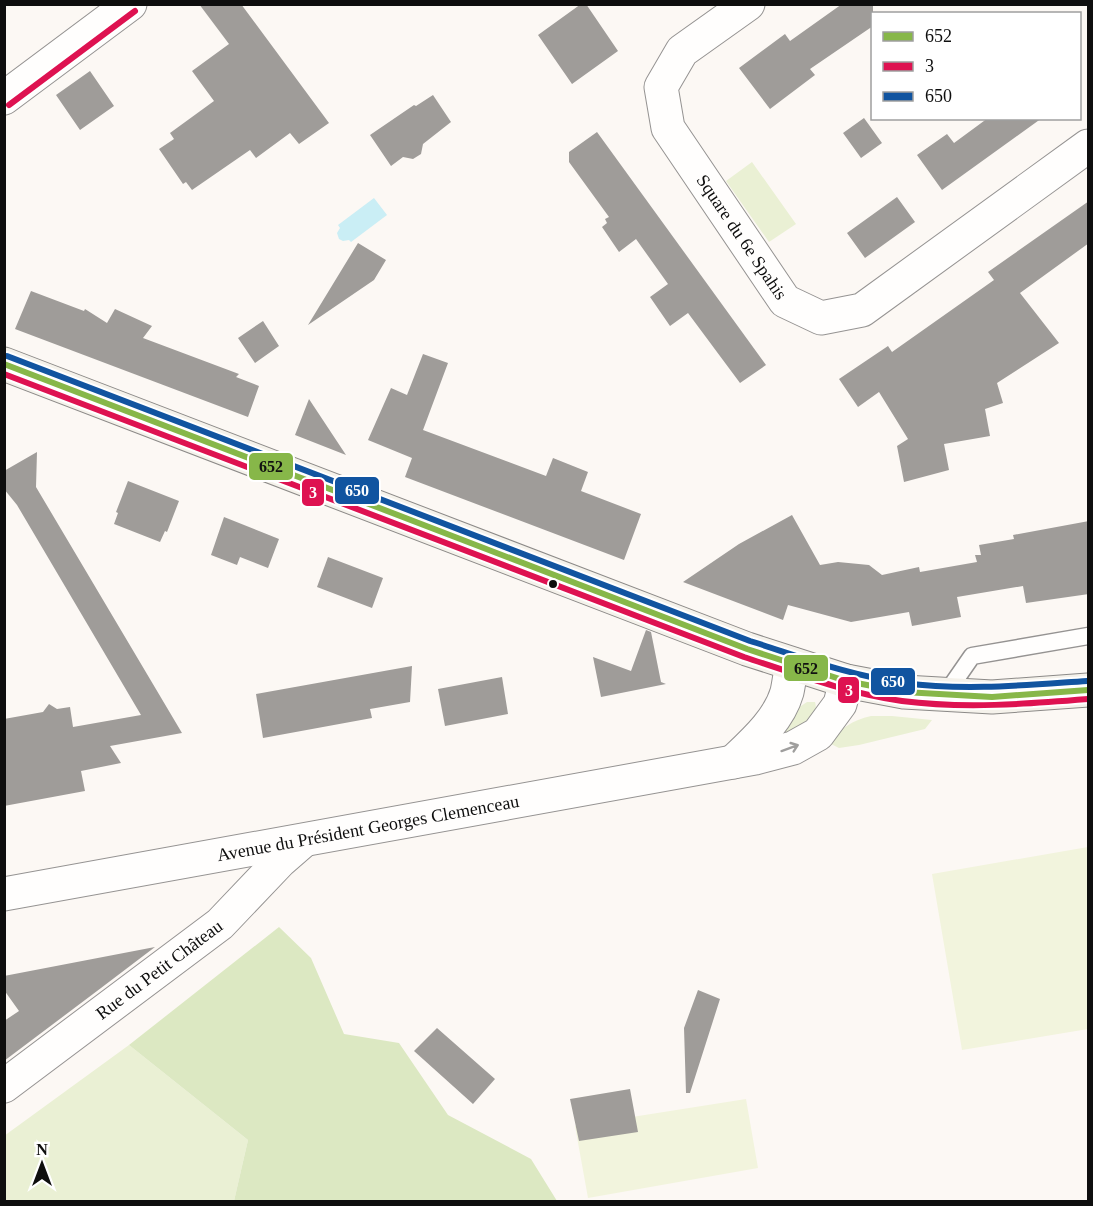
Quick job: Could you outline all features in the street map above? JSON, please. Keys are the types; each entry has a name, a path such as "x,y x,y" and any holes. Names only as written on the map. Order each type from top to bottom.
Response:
{"main road":[{"path":"4,364 747,649 846,681 904,692 992,698 1089,690"}],"street":[{"path":"4,98 130,4"},
{"name":"Square du 6e Spahis","path":"748,4 682,51 661,87 668,128 785,302 821,318 862,310 1089,146"},
{"path":"733,762 761,735 774,718 786,693 792,664"},
{"name":"Avenue du Président Georges Clemenceau","path":"4,894 733,762 793,748 818,734 840,704 846,681"},
{"name":"Rue du Petit Château","path":"4,1086 220,924 280,861 303,841"}],"lane":[{"path":"945,695 972,656 1089,636"}],"green space":[{"path":"752,162 796,224 769,242 726,181"},
{"path":"807,702 815,702 816,709 807,728 771,740 795,710"},
{"path":"871,716 932,720 925,729 859,745 839,748 827,742 847,726"},
{"path":"1088,847 1088,1029 962,1050 932,874"},
{"path":"279,927 311,958 344,1034 399,1043 448,1115 531,1159 557,1201 234,1201 248,1140 129,1045"},
{"path":"129,1045 248,1140 234,1201 5,1202 4,1136"},
{"path":"746,1099 758,1168 588,1198 575,1126"}],"water":[{"path":"374,198 387,215 351,242 339,239 338,225"}],"building":[{"path":"199,4 241,4 329,123 299,144 290,133 256,158 250,150 192,190 186,182 183,184 159,149 174,139 170,133 214,101 192,71 229,44"},
{"path":"581,4 586,4 618,51 572,84 538,35"},
{"path":"842,4 873,4 871,27 810,69 815,75 770,109 739,68 785,34 790,41"},
{"path":"90,71 114,106 80,130 56,95"},
{"path":"433,95 451,122 423,144 421,154 413,159 403,157 391,166 370,135"},
{"path":"864,118 882,143 861,158 843,133"},
{"path":"985,120 1039,120 942,190 917,155 947,134 954,143"},
{"path":"597,132 766,365 740,383 688,313 670,326 650,297 668,284 636,239 619,252 602,227 607,223 605,219 609,217 569,162 569,152"},
{"path":"897,197 915,222 865,258 847,233"},
{"path":"1089,201 1089,243 1020,293 1059,343 997,383 1003,403 985,409 990,436 944,444 949,470 904,482 897,446 908,439 879,392 858,407 839,379 888,346 892,352 994,280 988,272"},
{"path":"358,243 386,260 374,280 308,325"},
{"path":"31,291 84,311 85,309 107,323 115,309 152,326 143,338 239,374 236,377 259,386 248,417 15,329"},
{"path":"263,321 279,346 255,363 238,338"},
{"path":"423,354 448,363 423,430 546,476 553,458 588,472 581,491 641,514 624,560 405,477 412,458 368,440 391,388 407,395"},
{"path":"309,399 346,455 295,435"},
{"path":"37,452 36,487 182,733 110,746 121,763 81,771 85,791 4,806 4,719 43,712 49,704 57,709 70,707 73,727 141,715 17,505 4,489 4,471"},
{"path":"128,481 179,501 167,532 165,531 160,542 114,524 118,513 116,512"},
{"path":"792,515 820,565 838,562 869,565 882,575 919,567 920,572 977,562 975,555 981,555 979,545 1014,539 1013,535 1089,521 1089,594 1026,603 1023,586 957,597 961,617 912,626 909,612 851,622 788,605 783,620 683,582 739,544"},
{"path":"224,517 279,539 268,568 240,557 237,565 211,555"},
{"path":"328,557 383,578 372,608 317,587"},
{"path":"646,630 651,632 661,682 666,684 601,697 593,657 631,671"},
{"path":"412,666 410,702 370,709 372,718 263,738 256,694"},
{"path":"502,677 508,714 445,726 438,689"},
{"path":"155,947 4,1061 4,1021 19,1011 4,990 4,976"},
{"path":"698,990 720,999 690,1093 686,1093 684,1028"},
{"path":"437,1028 495,1079 473,1104 414,1051"},
{"path":"630,1089 638,1132 579,1141 570,1099"}],"transit line":[{"name":"3","path":"9,105 135,11"},
{"name":"650","path":"7,356 750,641 826,665 884,680 950,687 1087,681"},
{"name":"652","path":"4,364 747,649 846,681 904,692 992,697 1088,690"},
{"name":"3","path":"4,374 744,657 822,682 882,698 948,705 1042,703 1088,699"}]}
